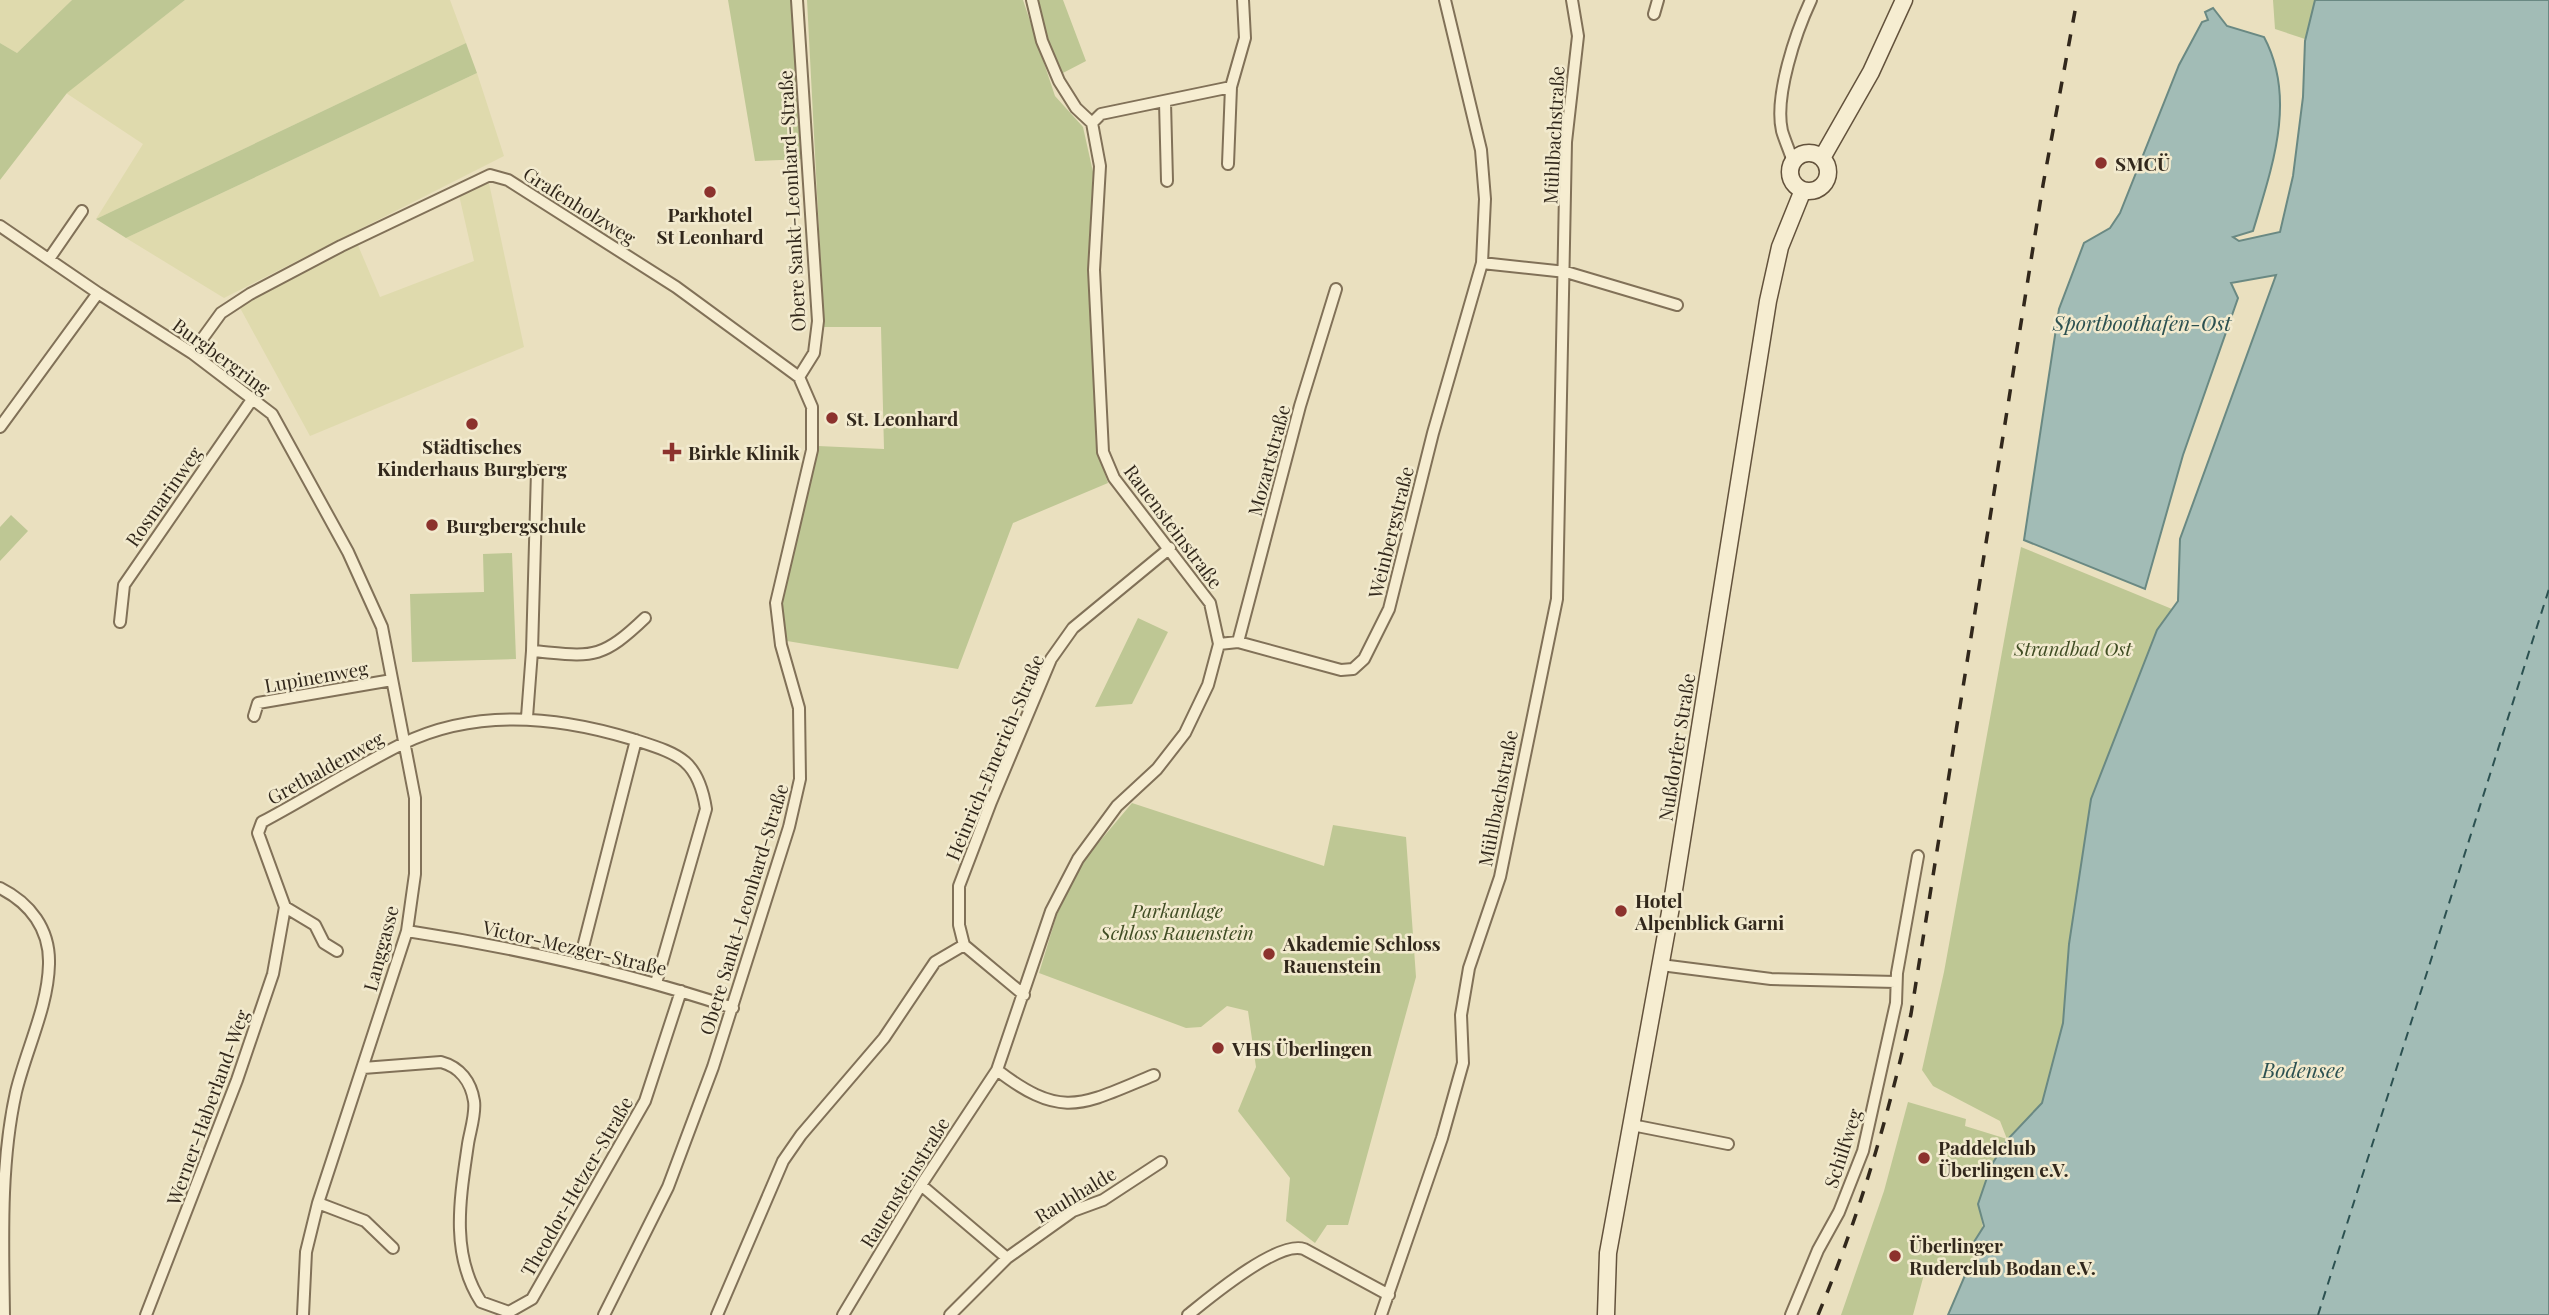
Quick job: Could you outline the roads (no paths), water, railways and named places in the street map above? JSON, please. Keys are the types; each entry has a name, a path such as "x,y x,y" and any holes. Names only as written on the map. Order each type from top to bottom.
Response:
{"street":[{"name":"Obere Sankt-Leonhard-Straße","path":"604,1315 668,1187 733,1008 789,827 800,779 799,708 781,645 776,603 812,450 812,407 799,377 814,353 818,321 797,0"},
{"name":"Rauensteinstraße","path":"843,1315 920,1185 997,1070 1051,911 1078,859 1117,806 1157,769 1185,733 1208,685 1219,644 1210,603 1114,478 1103,452 1094,270 1100,166 1091,123 1076,108 1059,81 1042,41 1032,0"},
{"path":"1227,164 1231,87 1245,38 1243,0"},
{"name":"Weinbergstraße","path":"1219,644 1238,642 1341,670 1353,669 1364,659 1389,609 1433,433 1482,263 1485,199 1481,150 1445,0"},
{"name":"Mühlbachstraße","path":"1381,1315 1390,1295 1418,1203 1443,1138 1463,1062 1461,1014 1469,968 1500,877 1556,599 1566,272 1566,142 1578,36 1572,0"},
{"path":"1654,14 1658,0"},
{"path":"1793,162 1807,153 1822,158 1829,173 1826,181 1812,191 1803,190 1791,178 1793,162 1782,130 1781,102 1799,26 1811,0"},
{"path":"1822,158 1871,72 1904,0"},
{"path":"1091,123 1101,114 1231,87"},
{"path":"1165,102 1167,181"},
{"name":"Grafenholzweg","path":"192,353 221,313 250,295 341,246 490,175 508,180 657,274 799,377"},
{"name":"Nußdorfer Straße","path":"1606,1315 1608,1253 1661,965 1768,302 1780,247 1803,190"},
{"path":"49,259 82,211"},
{"name":"Burgbergring","path":"0,226 192,353 272,414 307,476 376,613"},
{"path":"1482,263 1566,272 1677,305"},
{"name":"Mozartstraße","path":"1238,642 1300,406 1336,289"},
{"path":"0,428 98,293"},
{"name":"Rosmarinweg","path":"120,622 124,585 253,398"},
{"path":"527,718 532,651 537,471"},
{"name":"Heinrich-Emerich-Straße","path":"964,945 959,925 960,886 1051,659 1073,628 1170,548"},
{"name":"Langgasse","path":"303,1315 306,1252 318,1203 407,931 415,874 415,798 376,613"},
{"path":"532,651 595,655 614,645 645,618"},
{"name":"Lupinenweg","path":"254,716 258,703 392,680"},
{"name":"Grethaldenweg","path":"285,907 258,833 262,822 405,743 464,724 527,718 584,724 672,753 693,768 702,783 706,809 656,984"},
{"path":"579,963 636,740"},
{"name":"Schilfweg","path":"1791,1315 1818,1250 1839,1212 1863,1151 1896,1003 1896,982 1918,856"},
{"path":"0,888 26,905 39,920 49,962 42,1001 16,1094 10,1139 3,1221 4,1315"},
{"path":"285,907 315,925 324,943 337,951"},
{"name":"Werner-Haberland-Weg","path":"146,1315 237,1080 270,986 285,907"},
{"name":"Victor-Mezger-Straße","path":"407,931 508,946 656,984 733,1008"},
{"path":"717,1315 783,1161 801,1135 884,1038 935,962 964,945 1024,995"},
{"path":"1661,965 1771,979 1896,982"},
{"name":"Theodor-Hetzer-Straße","path":"363,1068 441,1062 452,1065 467,1079 474,1103 461,1193 462,1265 481,1302 509,1312 532,1299 645,1101 681,991"},
{"path":"997,1070 1026,1092 1058,1104 1086,1103 1154,1075"},
{"path":"1632,1125 1728,1144"},
{"name":"Rauhhalde","path":"950,1315 1007,1258 1073,1211 1103,1200 1161,1162"},
{"path":"920,1185 1007,1258"},
{"path":"318,1203 365,1221 393,1248"},
{"path":"1188,1315 1240,1276 1291,1247 1304,1248 1390,1295"}],"water":[{"name":"Bodensee","path":"2315,0 2549,0 2549,1315 1948,1315 1966,1273 1978,1259 1972,1245 1984,1226 1978,1204 1991,1166 2007,1140 2042,1103 2063,1023 2069,944 2091,799 2157,630 2178,601 2180,539 2276,275 2231,283 2238,298 2183,455 2145,589 2024,540 2059,309 2084,243 2110,228 2120,213 2179,65 2202,22 2208,20 2205,12 2213,8 2227,26 2264,37 2274,61 2279,84 2280,109 2274,158 2253,231 2233,237 2239,241 2280,232 2293,176 2303,97 2305,41"}],"railway":[{"path":"1818,1315 1847,1241 1871,1167 1911,1014 2043,185 2077,0"}],"place":[{"name":"SMCÜ","path":"2101,163"},
{"name":"Parkhotel St Leonhard","path":"710,192"},
{"name":"St. Leonhard","path":"832,418"},
{"name":"Städtisches Kinderhaus Burgberg","path":"472,424"},
{"name":"Birkle Klinik","path":"672,452"},
{"name":"Burgbergschule","path":"432,525"},
{"name":"Hotel Alpenblick Garni","path":"1621,911"},
{"name":"Akademie Schloss Rauenstein","path":"1269,954"},
{"name":"VHS Überlingen","path":"1218,1048"},
{"name":"Paddelclub Überlingen e.V.","path":"1924,1158"},
{"name":"Überlinger Ruderclub Bodan e.V.","path":"1895,1256"}],"water label":[{"name":"Sportboothafen-Ost","path":"2142,322"}],"park label":[{"name":"Strandbad Ost","path":"2073,648"},
{"name":"Parkanlage Schloss Rauenstein","path":"1177,921"}]}
